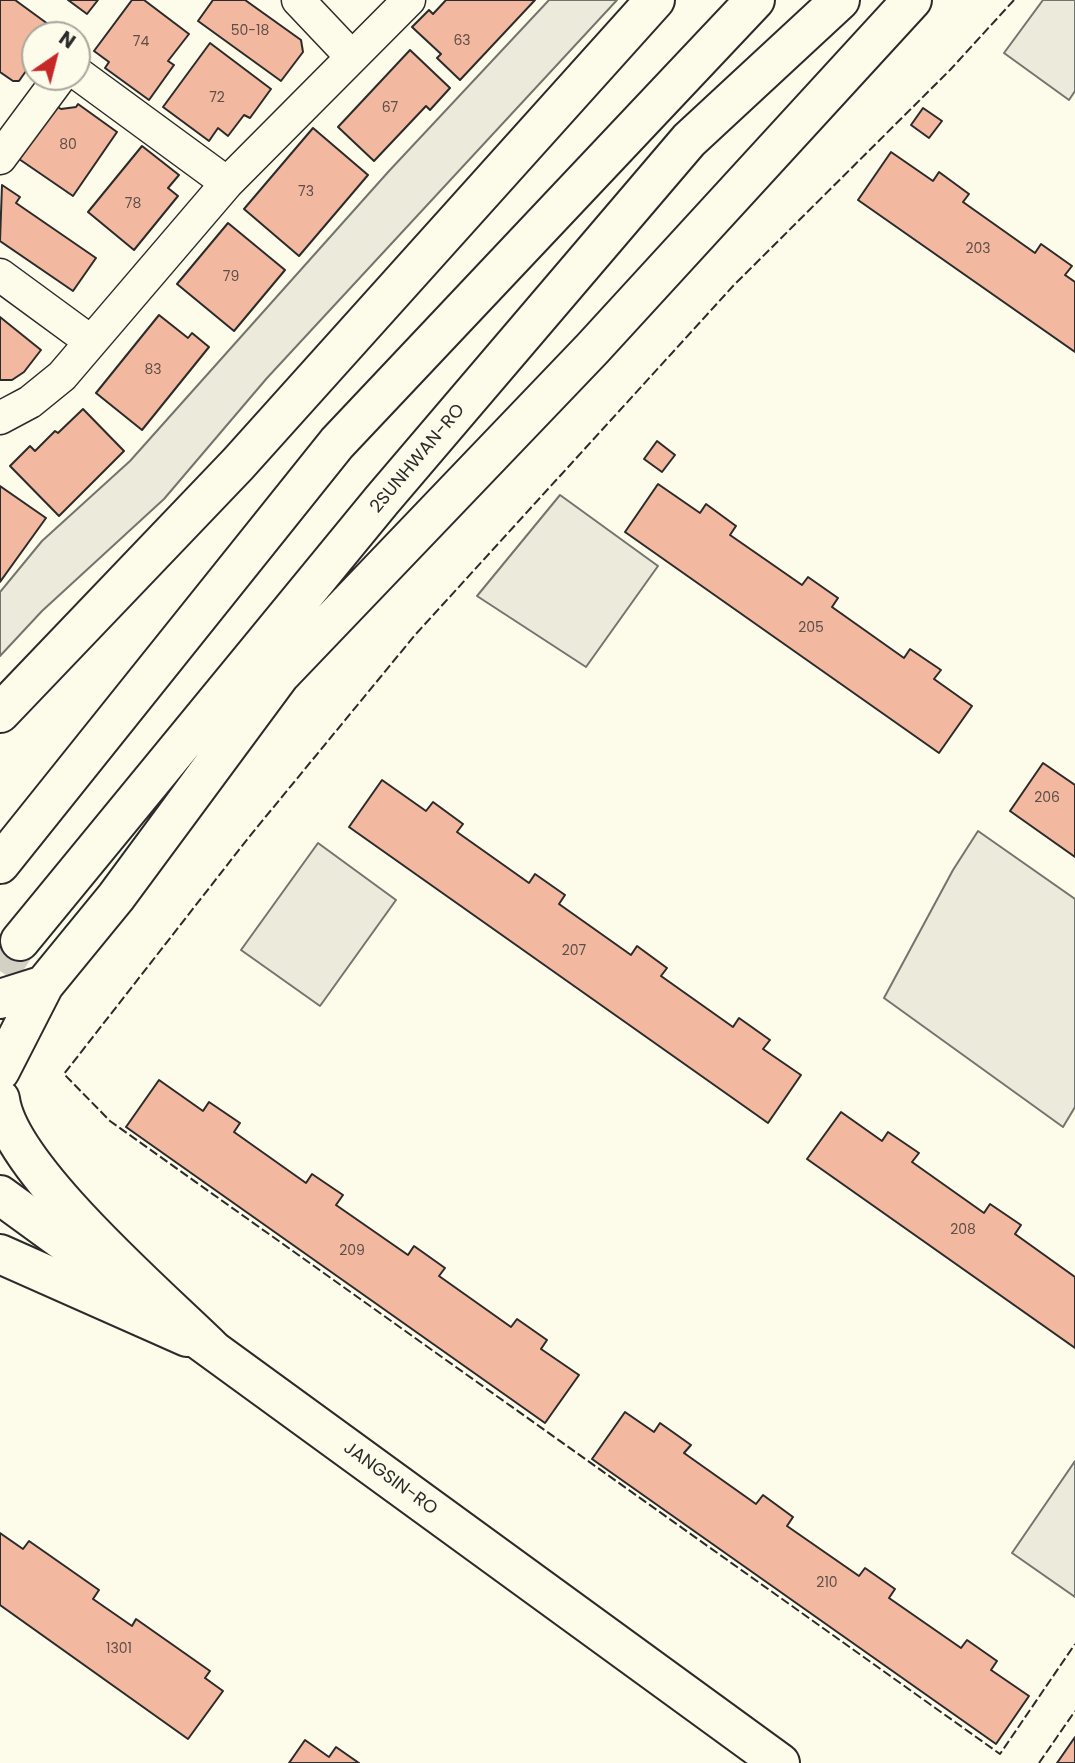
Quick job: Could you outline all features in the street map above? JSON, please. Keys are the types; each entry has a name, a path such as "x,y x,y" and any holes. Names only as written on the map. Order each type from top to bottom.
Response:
{"main road":[{"path":"0,713 238,464 655,0"},
{"path":"0,864 337,443 755,0"},
{"name":"2SUNHWAN-RO","path":"20,941 382,500 689,140 840,0"},
{"path":"0,1071 44,985 116,897 280,675 592,349 912,0"},
{"path":"0,999 44,985"},
{"path":"0,1018 44,985"},
{"path":"0,1099 2,1114 15,1140 57,1196 211,1348"},
{"name":"JANGSIN-RO","path":"0,1195 780,1763"},
{"path":"0,1254 211,1348"}],"street":[{"path":"298,0 351,56"},
{"path":"0,418 30,402 62,376 226,183 409,0"},
{"path":"91,83 226,183"},
{"path":"0,158 50,91"},
{"path":"0,275 90,341"}],"shaded area":[{"path":"549,0 617,0 267,378 164,499 42,611 0,656 0,592 42,541 130,461 389,171"},
{"path":"1043,0 1075,0 1075,91 1069,100 1004,53"},
{"path":"560,495 658,566 586,667 477,596"},
{"path":"978,831 1075,899 1075,1107 1063,1127 884,998 953,870"},
{"path":"318,843 396,900 320,1006 241,950"},
{"path":"1075,1461 1075,1597 1012,1553"}],"building":[{"path":"0,0 15,0 44,21 21,21 19,81 13,81 0,72"},
{"path":"68,0 98,0 87,14"},
{"path":"132,0 144,0 189,34 168,61 174,65 149,100 105,68 109,62 94,51"},
{"path":"213,0 245,0 301,40 303,52 281,81 198,21"},
{"path":"446,0 535,0 460,80 437,58 441,54 412,27 429,10 433,14"},
{"path":"210,43 271,89 250,118 244,115 228,136 218,128 209,141 163,107"},
{"path":"410,50 450,88 430,110 426,106 374,161 338,127"},
{"path":"78,104 117,132 73,196 19,159 56,106 61,109 76,107"},
{"path":"923,108 942,121 929,138 911,125"},
{"path":"313,128 368,175 299,256 244,209"},
{"path":"142,146 179,175 168,188 178,196 134,250 88,212"},
{"path":"891,152 933,181 939,172 969,194 963,202 1035,253 1041,244 1072,266 1065,275 1075,282 1075,352 858,200"},
{"path":"2,185 20,197 16,203 96,258 73,291 0,241"},
{"path":"228,223 285,270 234,331 177,284"},
{"path":"159,315 188,338 192,333 209,347 142,430 96,393"},
{"path":"0,317 41,350 24,372 12,380 0,380"},
{"path":"83,409 124,451 59,516 10,466 30,446 35,451"},
{"path":"657,441 675,455 662,472 644,459"},
{"path":"658,484 700,513 706,504 736,526 730,535 802,585 808,577 838,598 832,607 904,658 910,649 941,670 934,679 972,706 939,753 625,532"},
{"path":"0,486 46,518 0,582"},
{"path":"1043,763 1075,785 1075,857 1010,811"},
{"path":"382,780 426,811 433,802 463,824 457,832 529,883 535,874 565,895 559,904 631,955 637,946 667,968 661,976 733,1027 739,1018 770,1040 763,1049 801,1075 768,1123 349,827"},
{"path":"159,1080 203,1111 209,1102 240,1123 234,1132 306,1183 312,1174 343,1195 336,1205 408,1255 414,1246 445,1268 439,1276 511,1327 517,1319 547,1340 541,1349 579,1375 545,1423 126,1127"},
{"path":"841,1112 882,1141 888,1132 919,1153 912,1162 984,1213 990,1204 1021,1225 1015,1234 1075,1277 1075,1348 807,1159"},
{"path":"625,1412 654,1432 660,1423 691,1445 684,1453 756,1504 763,1495 793,1517 787,1526 859,1576 865,1568 895,1589 889,1598 961,1648 967,1640 997,1661 991,1670 1029,1696 996,1744 592,1459"},
{"path":"0,1533 23,1549 29,1541 99,1590 93,1599 132,1626 136,1619 210,1671 205,1678 223,1691 188,1739 0,1605"},
{"path":"1075,1737 1075,1763 1057,1763"},
{"path":"305,1740 329,1757 336,1747 359,1763 289,1763"}],"tunnel":[{"path":"0,971 20,941"}],"fence":[{"path":"1014,0 950,70 734,285 415,635 249,837 64,1074 110,1121 1000,1754 1075,1644"},
{"path":"1039,1763 1075,1711"}]}
